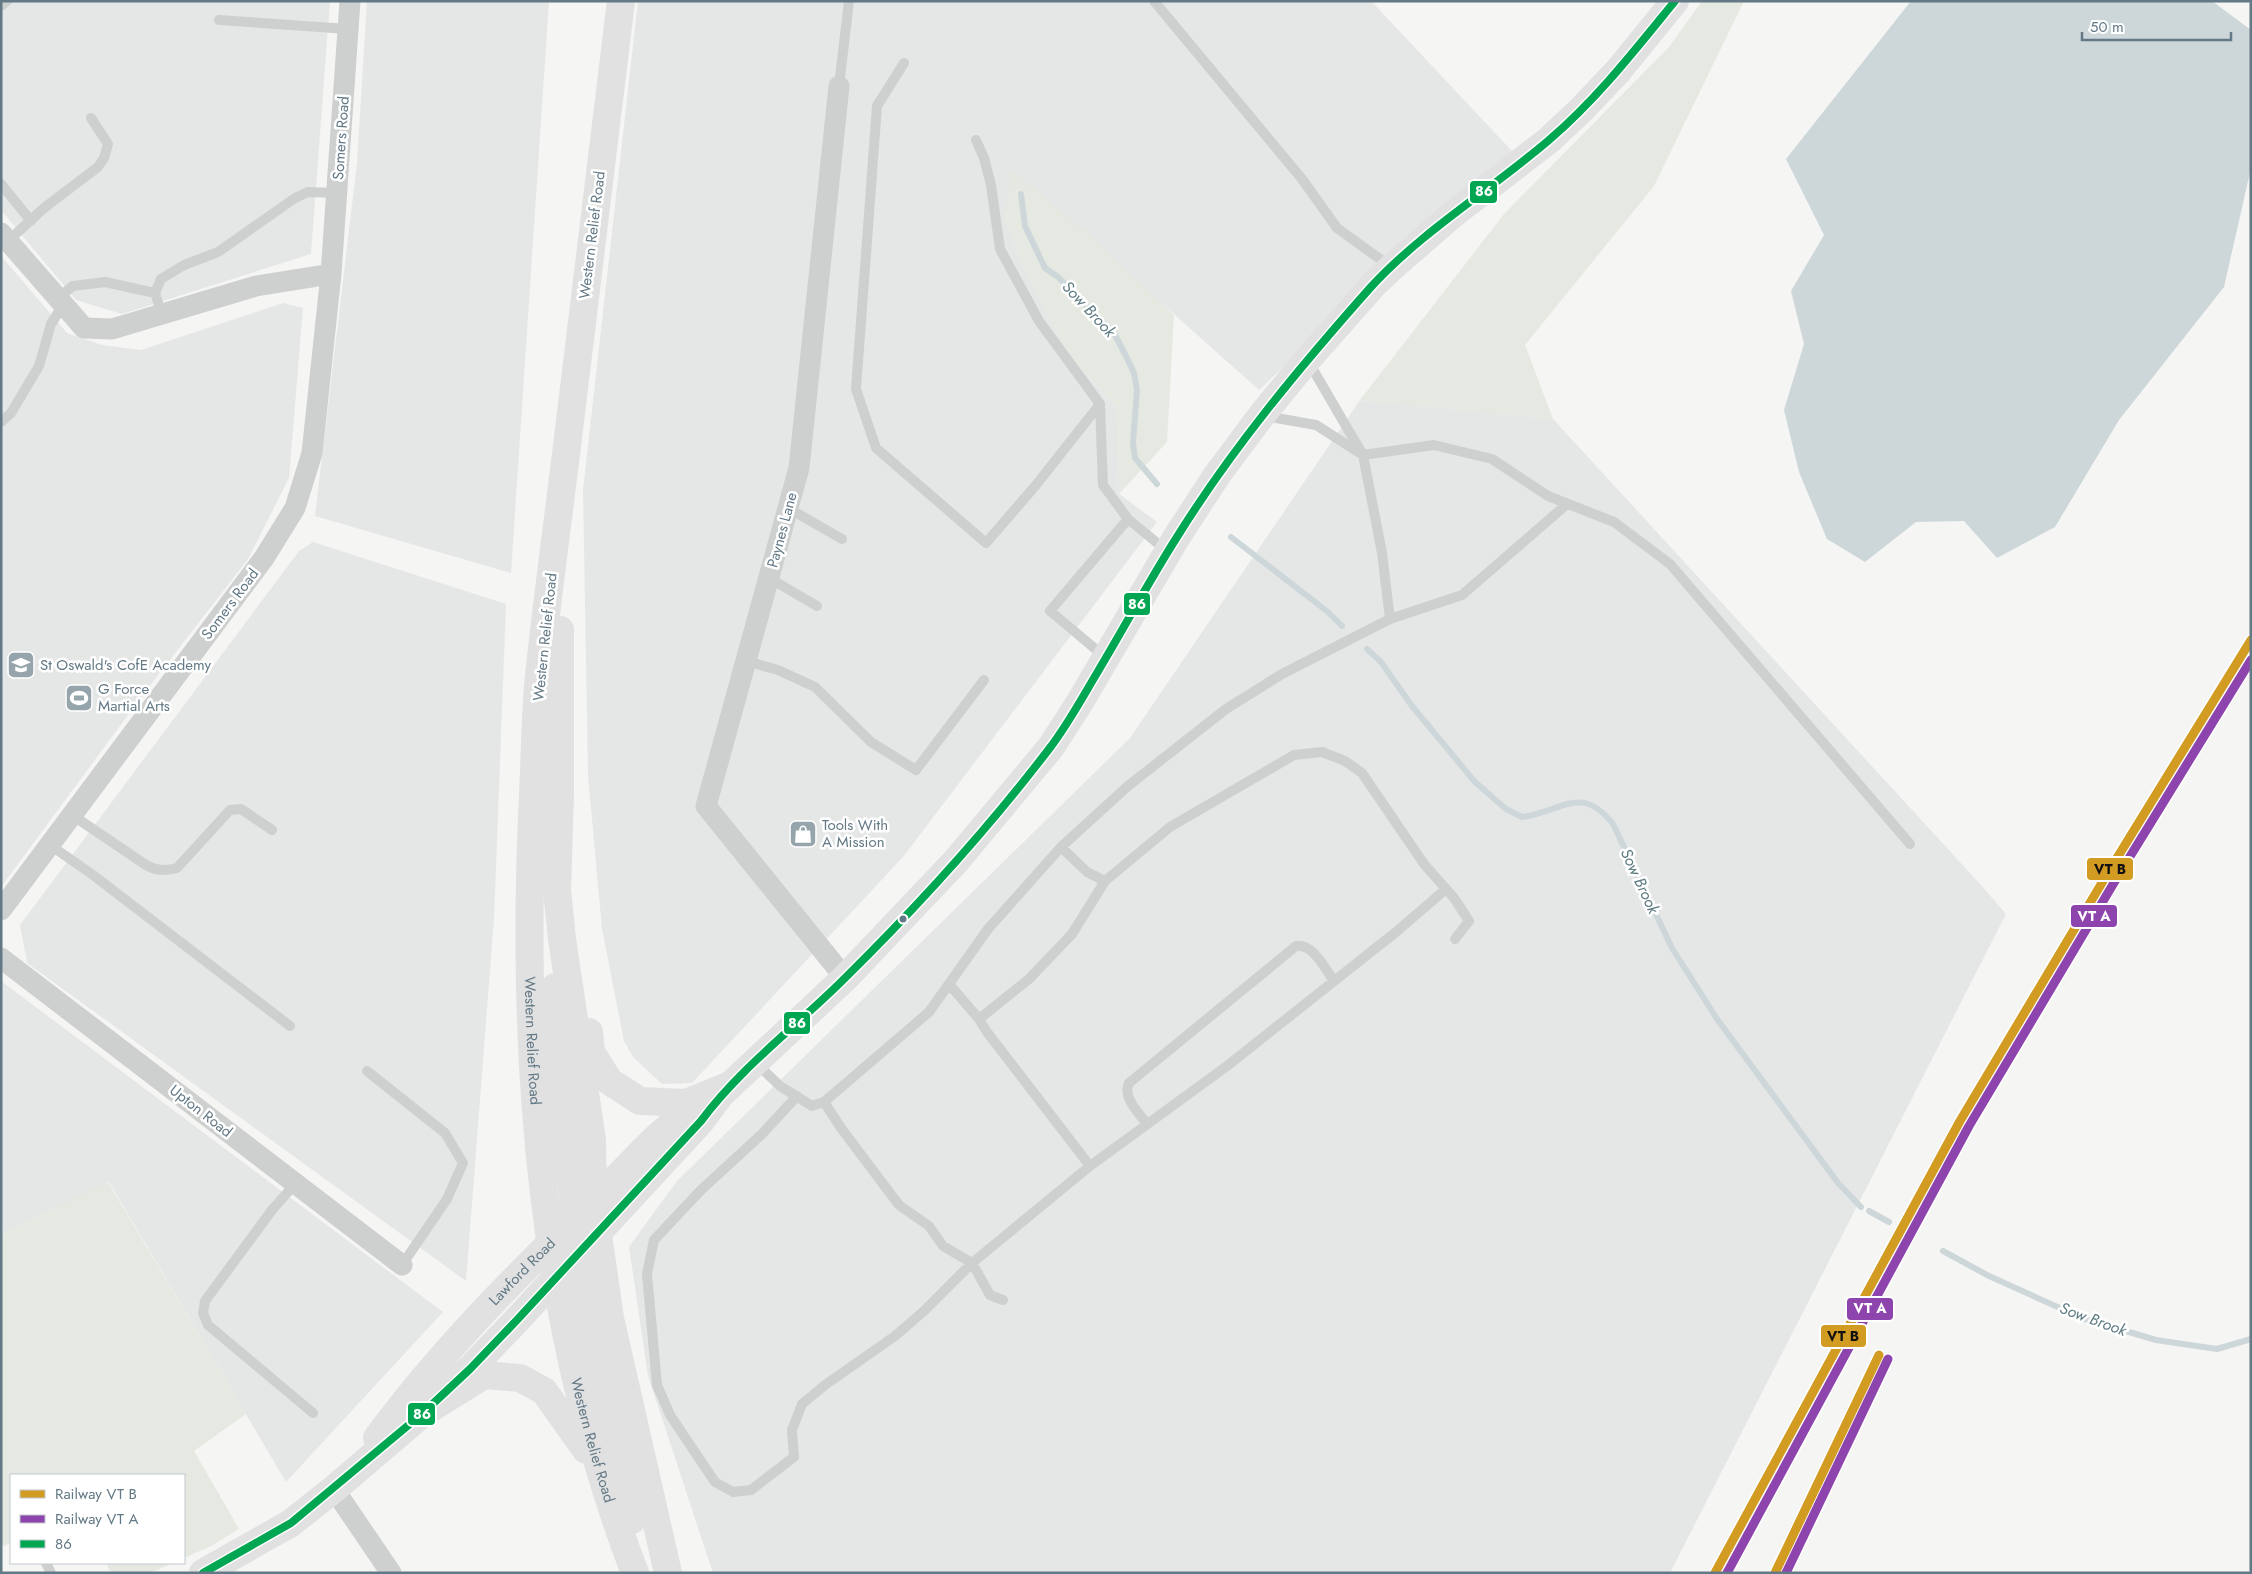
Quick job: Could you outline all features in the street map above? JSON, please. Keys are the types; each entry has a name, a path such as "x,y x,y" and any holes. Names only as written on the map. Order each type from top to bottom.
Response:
{"main road":[{"name":"Western Relief Road","path":"621,1 539,679 531,837 528,982 540,1162 552,1242 576,1255 610,1318 668,1573"},
{"name":"Lawford Road","path":"342,1481 407,1398 509,1283 685,1114 724,1090 845,978 956,861 1051,747 1168,552 1217,475 1261,416 1307,360 1374,284 1391,268 1452,215 1549,140 1581,110 1618,71 1675,1"},
{"name":"Western Relief Road","path":"560,498 560,793 557,890 562,939 592,1140 584,1209 576,1255 580,1398 600,1472 635,1573"},
{"path":"557,890 580,954 591,1052 609,1081 640,1101 655,1103 686,1103 724,1090"},
{"name":"Lawford Road","path":"203,1573 291,1522 423,1414 470,1370 701,1121 724,1090"},
{"path":"584,1209 575,1232 576,1255 644,1573"},
{"path":"423,1414 484,1375 520,1378 544,1391 573,1430 600,1472"}],"street":[{"name":"Somers Road","path":"1,910 264,558 295,508 312,453 331,274 350,1"},
{"name":"Paynes Lane","path":"839,86 799,468 706,806 845,978"},
{"path":"5,237 84,328 112,329 256,286 331,274"},
{"name":"Upton Road","path":"1,958 402,1265"},
{"path":"342,1481 391,1573"}],"lane":[{"path":"1,6 8,1"},
{"path":"839,86 849,1"},
{"path":"1154,1 1302,179 1337,228 1391,268"},
{"path":"219,20 348,30"},
{"path":"904,64 877,106 856,389 876,448 986,543 1036,485 1100,404"},
{"path":"5,237 31,220 98,167 104,158 108,144 92,118"},
{"path":"976,140 984,158 991,185 1000,249 1038,320 1100,404 1103,486 1128,519 1168,552"},
{"path":"1,184 31,220"},
{"path":"162,314 155,293 161,279 184,264 218,252 295,198 308,192 337,193"},
{"path":"1,422 11,413 39,366 51,324 60,302 73,286 105,282 155,293"},
{"path":"1307,360 1362,455 1382,553 1390,619"},
{"path":"1261,416 1316,425 1362,455 1434,445 1492,459 1548,496 1614,522 1670,564 1910,844"},
{"path":"755,1062 780,1086 812,1106 824,1102 929,1012 988,929 1061,847 1128,786 1226,709 1282,674 1390,619 1462,595 1567,504"},
{"path":"788,508 842,539"},
{"path":"1106,658 1050,612 1128,519"},
{"path":"769,578 817,606"},
{"path":"746,661 778,670 814,687 871,742 916,770 984,680"},
{"path":"979,1019 1029,979 1072,934 1105,882 1170,826 1294,755 1322,752 1344,761 1362,773 1424,864 1470,921 1455,939"},
{"path":"72,815 146,866 154,870 165,871 177,868 230,810 241,809 272,830"},
{"path":"50,845 93,875 290,1026"},
{"path":"1061,847 1087,872 1105,882"},
{"path":"797,1096 762,1134 701,1190 654,1240 647,1274 656,1385 670,1415 715,1482 733,1492 751,1490 794,1457 792,1430 802,1404 825,1385 895,1336 924,1311 972,1262 1090,1166 1227,1066 1446,889"},
{"path":"1147,1124 1127,1096 1126,1089 1129,1083 1296,946 1303,945 1309,948 1334,981"},
{"path":"949,984 979,1019 1090,1166"},
{"path":"367,1071 445,1133 463,1163 447,1199 402,1265"},
{"path":"824,1102 841,1128 899,1205 929,1226 943,1246 972,1262 990,1295 1003,1300"},
{"path":"296,1184 272,1210 205,1301 203,1313 208,1325 313,1412"}],"shaded area":[{"path":"1,1 330,1 311,254 122,314 76,300 1,210"},
{"path":"367,1 549,1 511,573 315,516 357,163"},
{"path":"638,1 1371,1 1512,151 1259,390 1012,170 1005,219 1027,274 1070,356 1118,408 1119,494 1157,522 903,857 692,1083 662,1084 633,1057 624,1041 602,929 588,775 583,490"},
{"path":"1702,1 1744,1 1654,186 1525,345 1553,419 1360,400 1504,214 1669,47"},
{"path":"1911,1 2212,1 2251,30 2251,168 2224,287 2119,420 2055,527 1997,558 1964,521 1916,522 1865,562 1827,539 1799,472 1784,410 1804,344 1791,291 1824,235 1786,159"},
{"path":"1011,169 1087,233 1174,315 1167,442 1119,494 1118,408 1070,356 1027,274 1005,219"},
{"path":"1,256 67,333 102,345 141,350 283,303 303,308 289,478 248,559 142,696 1,887"},
{"path":"1360,400 1553,419 2006,914 1670,1573 713,1573 648,1376 629,1247 677,1181 1130,738"},
{"path":"313,542 506,604 494,919 466,1281 27,963 20,925 299,551"},
{"path":"1,981 443,1312 286,1482 109,1182 1,1235"},
{"path":"108,1182 246,1414 194,1451 239,1529 211,1546 185,1558 185,1474 10,1474 10,1543 1,1547 1,1235"},
{"path":"106,1564 171,1564 150,1573 111,1573"}],"waterway":[{"name":"Sow Brook","path":"1021,194 1025,226 1045,268 1058,277 1114,333 1134,373 1137,390 1133,443 1135,458 1157,484"},
{"name":"Sow Brook","path":"1231,537 1328,612 1342,626"},
{"name":"Sow Brook","path":"1367,649 1381,662 1412,706 1475,782 1506,809 1522,817 1570,803 1581,802 1591,805 1602,812 1613,824 1672,948 1717,1019 1838,1183 1861,1207"},
{"path":"1869,1211 1889,1222"},
{"name":"Sow Brook","path":"1943,1251 1989,1276 2082,1318 2156,1340 2217,1349 2251,1339"}],"transit line":[{"name":"86","path":"203,1573 291,1523 423,1413 470,1369 751,1065 844,979 925,896 1001,809 1056,740 1198,504 1244,439 1318,348 1390,267 1434,229 1527,158 1567,124 1615,74 1675,1"},
{"path":"1715,1573 1960,1121 2109,871 2251,640"},
{"path":"1727,1573 1969,1126 2118,876 2251,660"},
{"path":"1775,1573 1879,1355"},
{"path":"1786,1573 1888,1359"}],"place":[{"name":"St Oswald's CofE Academy","path":"21,665"},
{"name":"G Force Martial Arts","path":"79,698"},
{"name":"Tools With A Mission","path":"803,834"}]}
